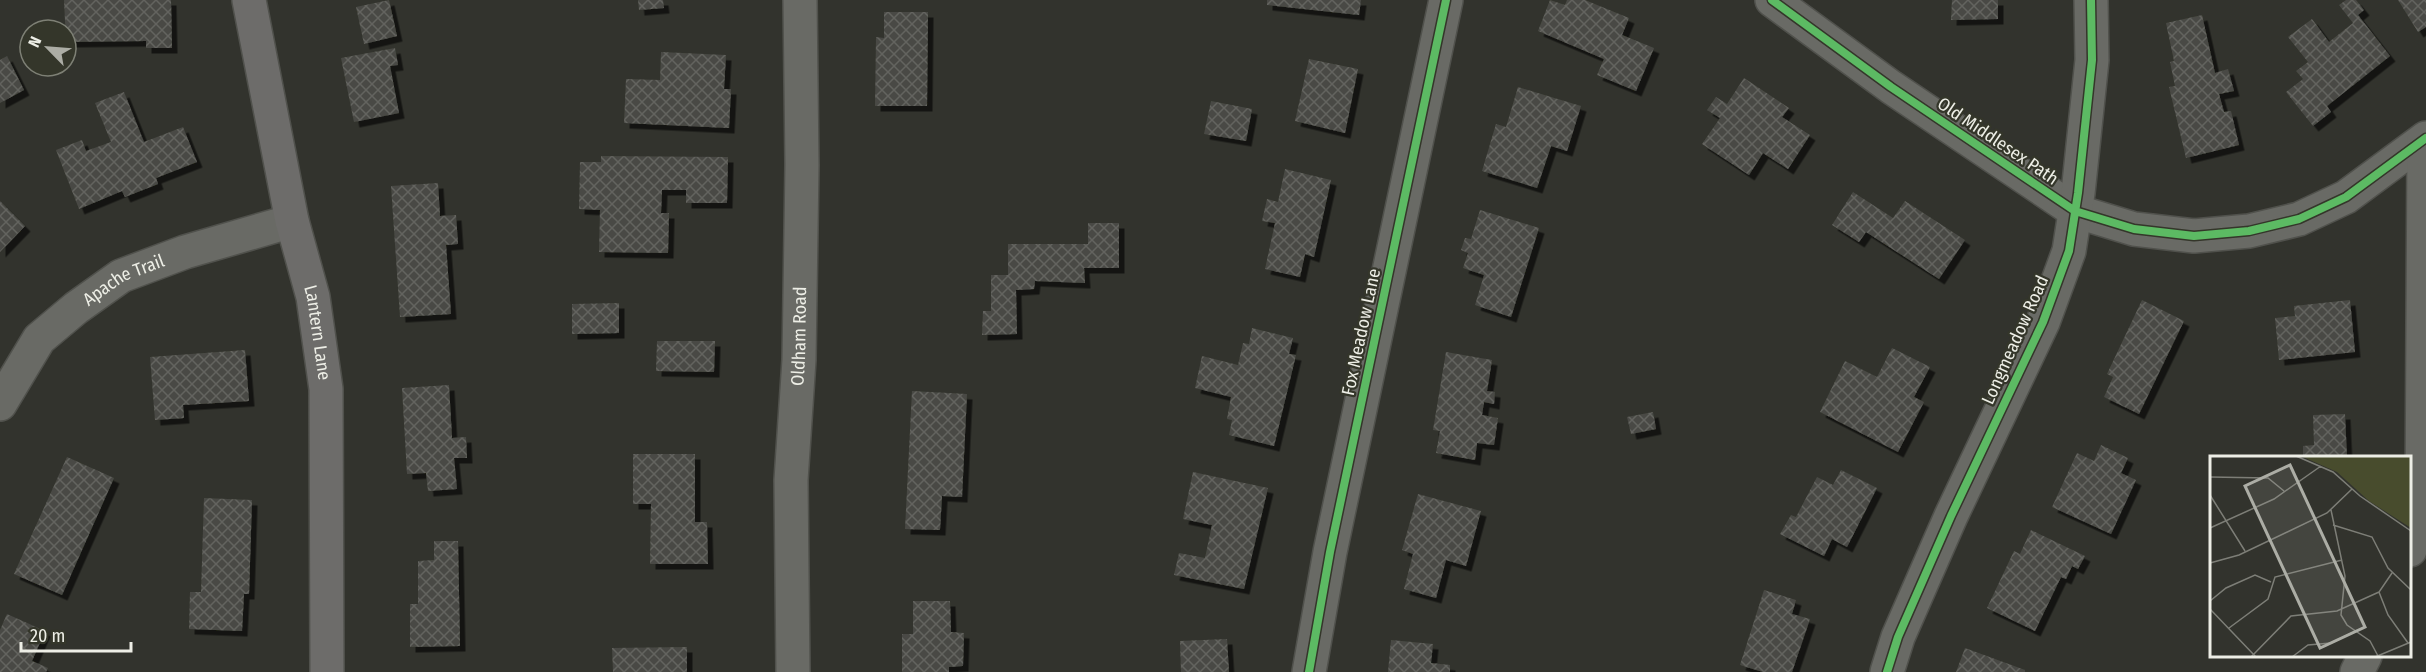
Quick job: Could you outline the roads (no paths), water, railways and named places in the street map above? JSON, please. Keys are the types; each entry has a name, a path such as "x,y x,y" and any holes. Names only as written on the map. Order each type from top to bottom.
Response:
{"street":[{"name":"Lantern Lane","path":"249,0 292,221 313,297 326,390 327,672"},
{"name":"Oldham Road","path":"793,672 791,480 799,348 802,165 800,0"},
{"name":"Fox Meadow Lane","path":"1310,672 1330,552 1446,0"},
{"name":"Old Middlesex Path","path":"1772,0 1892,87 2075,212 2134,229 2194,236 2249,231 2299,219 2346,197 2425,139"},
{"name":"Longmeadow Road","path":"1887,672 1898,637 1950,516 2043,322 2069,251 2092,60 2091,0"},
{"path":"2411,543 2422,504 2425,139"},
{"name":"Apache Trail","path":"0,404 39,339 76,308 121,276 185,252 292,221"},
{"path":"2357,672 2364,657"}]}
